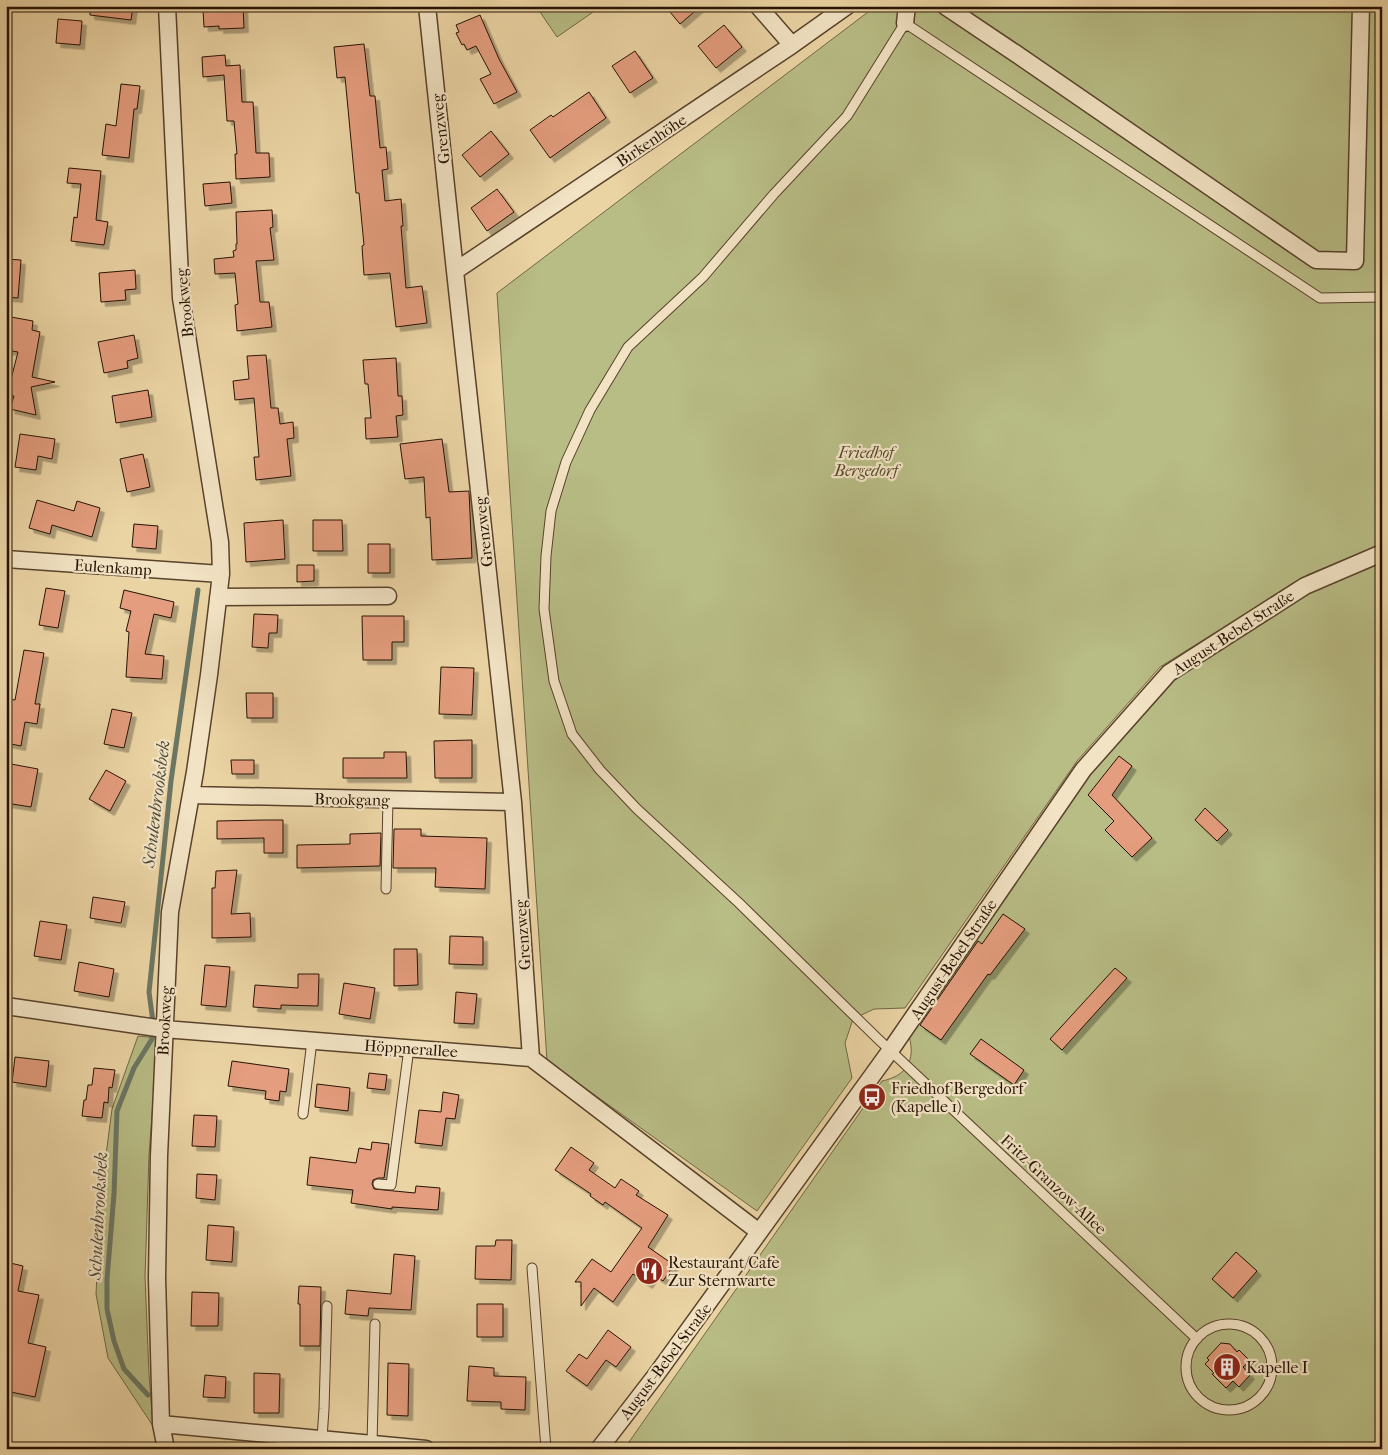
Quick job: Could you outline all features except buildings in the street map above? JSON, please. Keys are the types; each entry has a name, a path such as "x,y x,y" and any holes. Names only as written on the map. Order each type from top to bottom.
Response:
{"street":[{"name":"Brookweg","path":"166,1449 161,1424 157,1278 159,1156 170,912 191,795 209,675 220,574 220,542 181,298 167,6"},
{"name":"Grenzweg","path":"427,6 513,802 531,1058"},
{"path":"758,6 792,45"},
{"name":"Birkenhöhe","path":"455,271 792,45 847,6"},
{"path":"905,23 907,6"},
{"path":"945,6 1316,260 1355,261 1361,6"},
{"name":"August-Bebel-Straße","path":"599,1449 656,1375 890,1051 1083,770 1169,673 1305,586 1382,553"},
{"name":"Eulenkamp","path":"6,559 220,574"},
{"path":"218,597 388,596"},
{"name":"Brookgang","path":"191,795 513,802"},
{"name":"Höppnerallee","path":"6,1006 164,1029 531,1058"},
{"path":"531,1058 759,1232"},
{"path":"161,1424 426,1449"}],"lane":[{"path":"905,23 1320,298 1382,297"},
{"name":"Fritz-Granzow-Allee","path":"905,23 847,116 774,194 704,276 628,347 590,410 566,462 551,511 546,556 544,609 554,682 572,734 600,770 637,809 739,903 890,1051 1197,1339"},
{"path":"386,889 388,800"},
{"path":"303,1114 312,1041"},
{"path":"378,1184 391,1185 409,1048"},
{"path":"532,1268 546,1449"},
{"path":"322,1438 327,1306"},
{"path":"372,1443 375,1324"},
{"path":"1229,1324 1242,1326 1252,1331 1265,1343 1270,1354 1272,1365 1270,1379 1264,1392 1254,1402 1242,1408 1228,1410 1216,1408 1204,1402 1192,1389 1187,1377 1186,1363 1190,1350 1197,1339 1206,1331 1217,1326 1229,1324"}],"green space":[{"path":"536,6 593,6 596,10 557,37"},
{"name":"Friedhof Bergedorf","path":"876,6 1382,6 1382,544 1307,575 1160,667 1077,761 905,1008 874,1009 853,1019 845,1043 852,1078 757,1211 547,1061 497,293"},
{"path":"1382,562 1382,1449 637,1449 629,1442 882,1081 897,1075 907,1066 911,1053 909,1036 1090,775 1175,680 1313,590"},
{"path":"138,1036 158,1038 149,1155 145,1277 153,1426 108,1358 96,1294 101,1193 112,1109"}],"waterway":[{"name":"Schulenbrooksbek","path":"153,1022 149,992 171,781 198,590"},
{"name":"Schulenbrooksbek","path":"148,1395 124,1369 114,1341 107,1309 107,1279 114,1194 117,1111 134,1068 152,1039 152,1035"}],"place":[{"name":"Friedhof Bergedorf (Kapelle 1)","path":"872,1097"},
{"name":"Restaurant/Cafe Zur Sternwarte","path":"649,1271"},
{"name":"Kapelle I","path":"1227,1367"}]}
